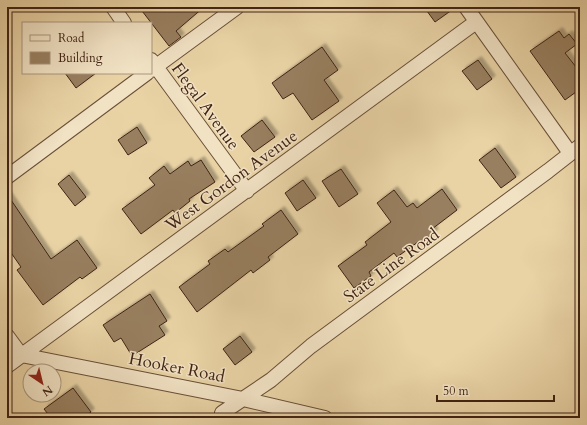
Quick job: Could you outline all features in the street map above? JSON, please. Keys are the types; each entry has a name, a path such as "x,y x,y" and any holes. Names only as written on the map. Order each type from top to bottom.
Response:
{"street":[{"path":"113,7 123,22"},
{"path":"152,67 237,7"},
{"path":"466,7 476,22 575,149"},
{"name":"West Gordon Avenue","path":"7,366 476,22"},
{"name":"Flegal Avenue","path":"152,69 247,191"},
{"path":"7,177 143,74"},
{"name":"State Line Road","path":"224,415 243,399 271,380 311,346 548,172 575,149"},
{"path":"7,336 21,355"},
{"name":"Hooker Road","path":"21,355 243,399 325,418"}],"building":[{"path":"139,7 204,7 176,31 181,37 169,46"},
{"path":"424,7 456,7 435,22"},
{"path":"559,31 564,38 569,34 577,44 565,53 580,72 580,89 565,100 530,51"},
{"path":"322,47 338,70 324,80 339,101 312,120 293,93 283,99 272,83"},
{"path":"478,60 492,79 477,90 462,71"},
{"path":"66,74 95,74 76,88"},
{"path":"262,120 275,137 254,152 241,136"},
{"path":"137,127 147,143 128,155 118,140"},
{"path":"495,148 516,177 501,188 479,160"},
{"path":"201,160 215,182 189,199 190,201 175,213 173,210 141,234 122,209 155,185 149,178 164,166 170,174 188,161 191,166"},
{"path":"341,169 358,194 339,207 322,181"},
{"path":"69,175 86,197 75,206 58,184"},
{"path":"303,180 316,198 297,211 285,193"},
{"path":"442,189 457,210 432,229 435,232 419,244 418,242 397,257 394,253 369,272 371,276 354,288 338,266 367,245 365,242 391,222 377,203 394,190 407,207 413,203 417,208"},
{"path":"7,194 51,259 77,240 97,268 82,279 80,277 43,305 17,270 21,267 7,247"},
{"path":"281,210 298,234 268,257 270,260 253,273 251,270 197,312 179,287 210,264 208,261 225,249 228,252 264,226 262,224"},
{"path":"150,294 167,321 159,326 165,335 132,356 121,338 114,342 103,325"},
{"path":"240,336 252,352 235,365 223,349"},
{"path":"73,388 91,412 83,418 51,418 44,409 52,403 62,403 62,396"}]}
